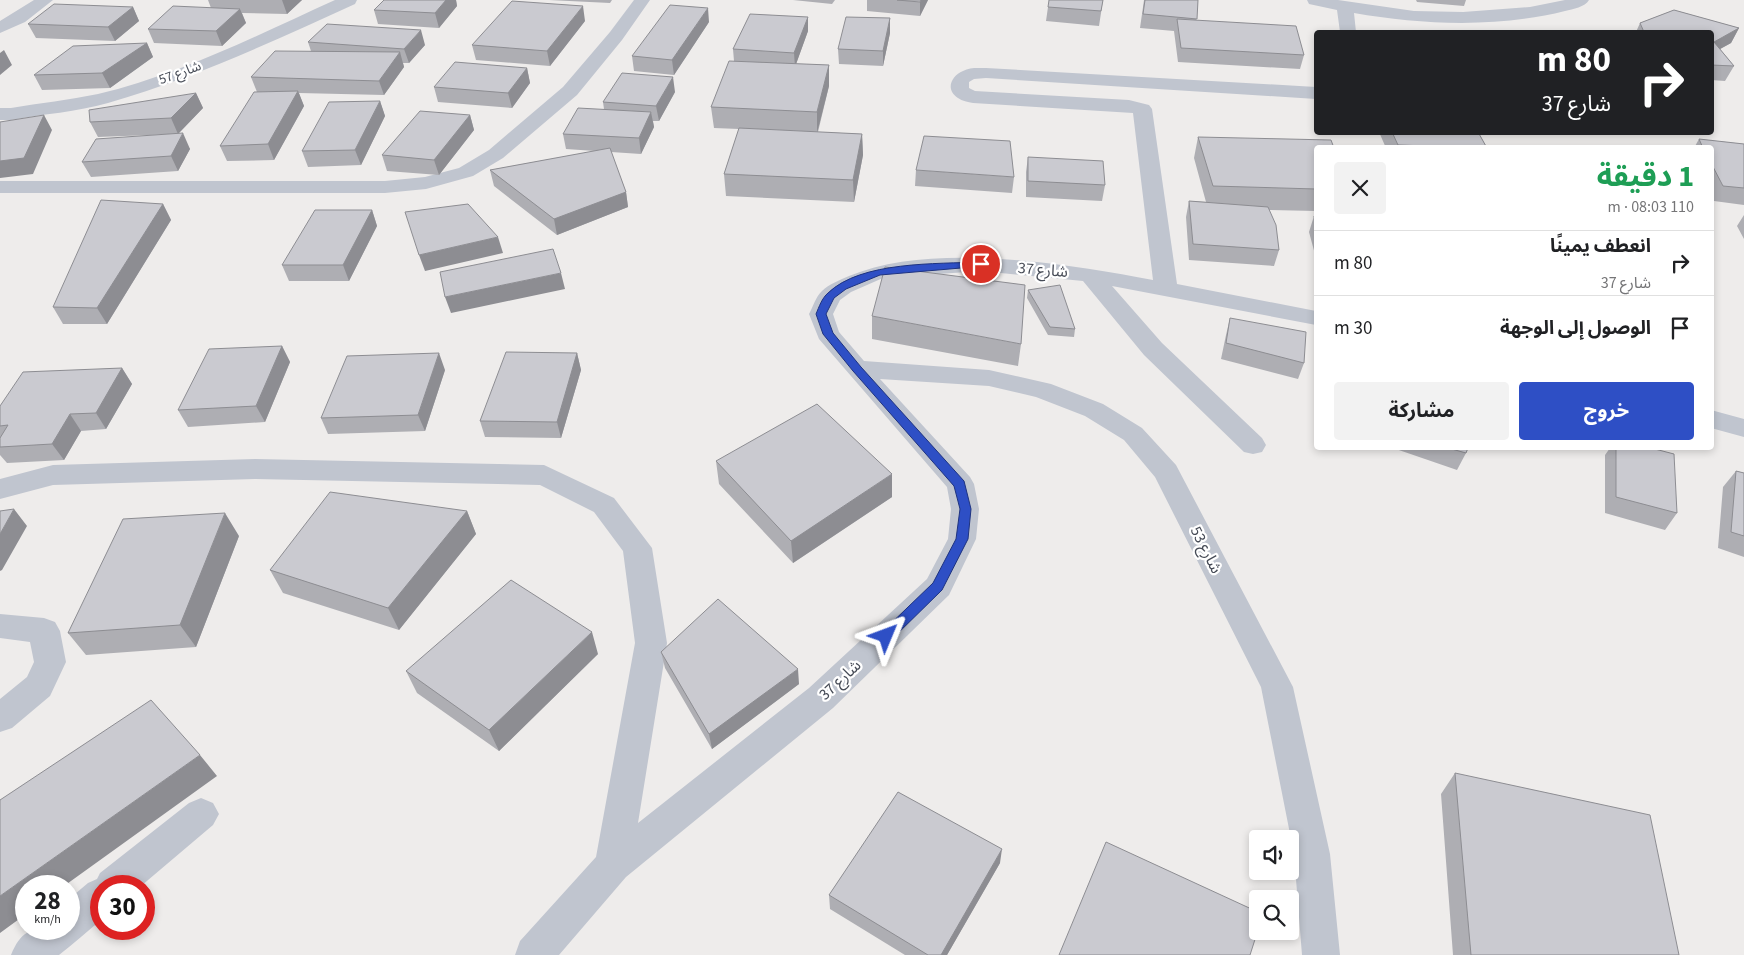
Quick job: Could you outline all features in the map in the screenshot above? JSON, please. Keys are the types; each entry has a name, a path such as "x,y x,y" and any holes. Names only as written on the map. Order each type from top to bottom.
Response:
{"street":[{"path":"0,28 20,18 45,0"},
{"name":"شارع 57","path":"0,114 11,114 101,99 181,74 251,45 349,0"},
{"path":"0,187 385,186 434,181 466,172 496,154 570,91 616,36 642,0"},
{"path":"1315,0 1395,16 1431,18 1489,17 1546,10 1581,0"},
{"path":"1345,7 1348,30"},
{"path":"1166,289 1142,109 1129,106 973,97 964,94 960,89 960,80 970,74 986,73 1314,93"},
{"name":"شارع 37","path":"534,955 613,865 821,698 938,587 962,539 965,509 960,484 828,334 821,314 830,296 843,287 878,272 923,267 981,264 1090,275 1314,318"},
{"path":"1090,275 1153,349 1253,445"},
{"name":"شارع 53","path":"857,369 989,378 1042,390 1094,410 1133,434 1166,472 1277,687 1312,854 1321,955"},
{"path":"1714,420 1744,428"},
{"path":"0,489 53,476 255,469 544,475 604,505 637,548 651,643 613,865"},
{"path":"0,626 44,631 50,662 39,686 0,718"},
{"path":"126,875 200,814"},
{"path":"80,914 90,905"},
{"path":"30,955 48,940"}],"building":[{"path":"384,0 446,0 435,13 374,10"},
{"path":"897,0 921,0 920,2"},
{"path":"1049,0 1103,0 1101,11 1048,7"},
{"path":"1145,0 1198,0 1197,19 1143,14"},
{"path":"512,1 583,6 547,51 472,45"},
{"path":"54,4 133,7 108,27 28,24"},
{"path":"670,5 708,8 672,60 632,56"},
{"path":"173,6 240,9 216,31 148,29"},
{"path":"1674,10 1739,28 1714,42 1714,30 1643,30 1640,23"},
{"path":"750,14 808,17 794,53 733,49"},
{"path":"846,17 890,18 883,51 838,49"},
{"path":"1177,19 1296,26 1304,55 1181,48"},
{"path":"327,24 421,30 404,49 308,42"},
{"path":"1714,42 1734,66 1714,65"},
{"path":"147,43 102,73 34,75 73,46"},
{"path":"275,51 400,52 379,81 251,77"},
{"path":"729,61 829,65 817,112 711,107"},
{"path":"455,62 527,68 508,93 434,87"},
{"path":"622,73 673,77 656,106 603,102"},
{"path":"298,91 268,144 220,146 254,92"},
{"path":"196,93 171,118 90,122 89,110"},
{"path":"380,101 355,150 302,151 329,102"},
{"path":"578,108 651,112 639,138 563,134"},
{"path":"420,111 470,115 434,160 382,155"},
{"path":"44,115 24,158 0,161 0,122"},
{"path":"739,128 862,134 853,180 724,174"},
{"path":"183,133 171,156 82,162 96,139"},
{"path":"1393,135 1480,135 1485,145 1398,145"},
{"path":"924,136 1010,141 1014,177 916,170"},
{"path":"1198,137 1331,140 1333,145 1314,145 1314,189 1213,186"},
{"path":"1699,139 1744,144 1744,188 1723,186 1714,169 1714,145 1702,145"},
{"path":"610,148 626,192 554,219 490,170"},
{"path":"1028,157 1103,161 1105,185 1028,181"},
{"path":"101,200 163,204 97,308 53,307"},
{"path":"1189,201 1268,207 1276,225 1279,250 1193,244"},
{"path":"468,204 498,237 419,255 405,212"},
{"path":"315,210 372,210 343,265 282,265"},
{"path":"553,249 561,273 445,297 440,272"},
{"path":"885,267 1025,285 1021,344 872,316"},
{"path":"1060,285 1075,329 1050,327 1028,290"},
{"path":"1230,318 1306,332 1304,363 1226,343"},
{"path":"282,346 256,406 178,410 209,349"},
{"path":"506,352 577,353 557,422 480,421"},
{"path":"439,353 418,415 321,418 347,356"},
{"path":"122,368 96,413 70,414 52,444 0,447 0,438 8,425 0,426 0,406 23,372"},
{"path":"817,404 892,474 791,541 716,461"},
{"path":"1455,450 1467,450 1466,453"},
{"path":"1616,450 1659,450 1674,454 1677,513 1616,497"},
{"path":"1736,471 1744,473 1744,536 1731,532"},
{"path":"330,492 467,511 388,608 270,570"},
{"path":"14,509 0,534 0,511"},
{"path":"225,513 180,625 68,633 123,519"},
{"path":"511,580 592,632 489,730 406,671"},
{"path":"718,599 798,669 709,734 661,652"},
{"path":"151,700 200,755 30,875 15,875 15,885 0,896 0,800"},
{"path":"1455,773 1650,815 1679,955 1471,955"},
{"path":"898,792 1002,849 941,955 928,955 829,895"},
{"path":"1106,842 1249,908 1249,940 1255,940 1250,955 1059,955"}],"route":[{"path":"886,636 938,587 962,539 965,509 960,484 828,334 821,314 830,296 843,287 878,272 923,267 981,264"}]}
